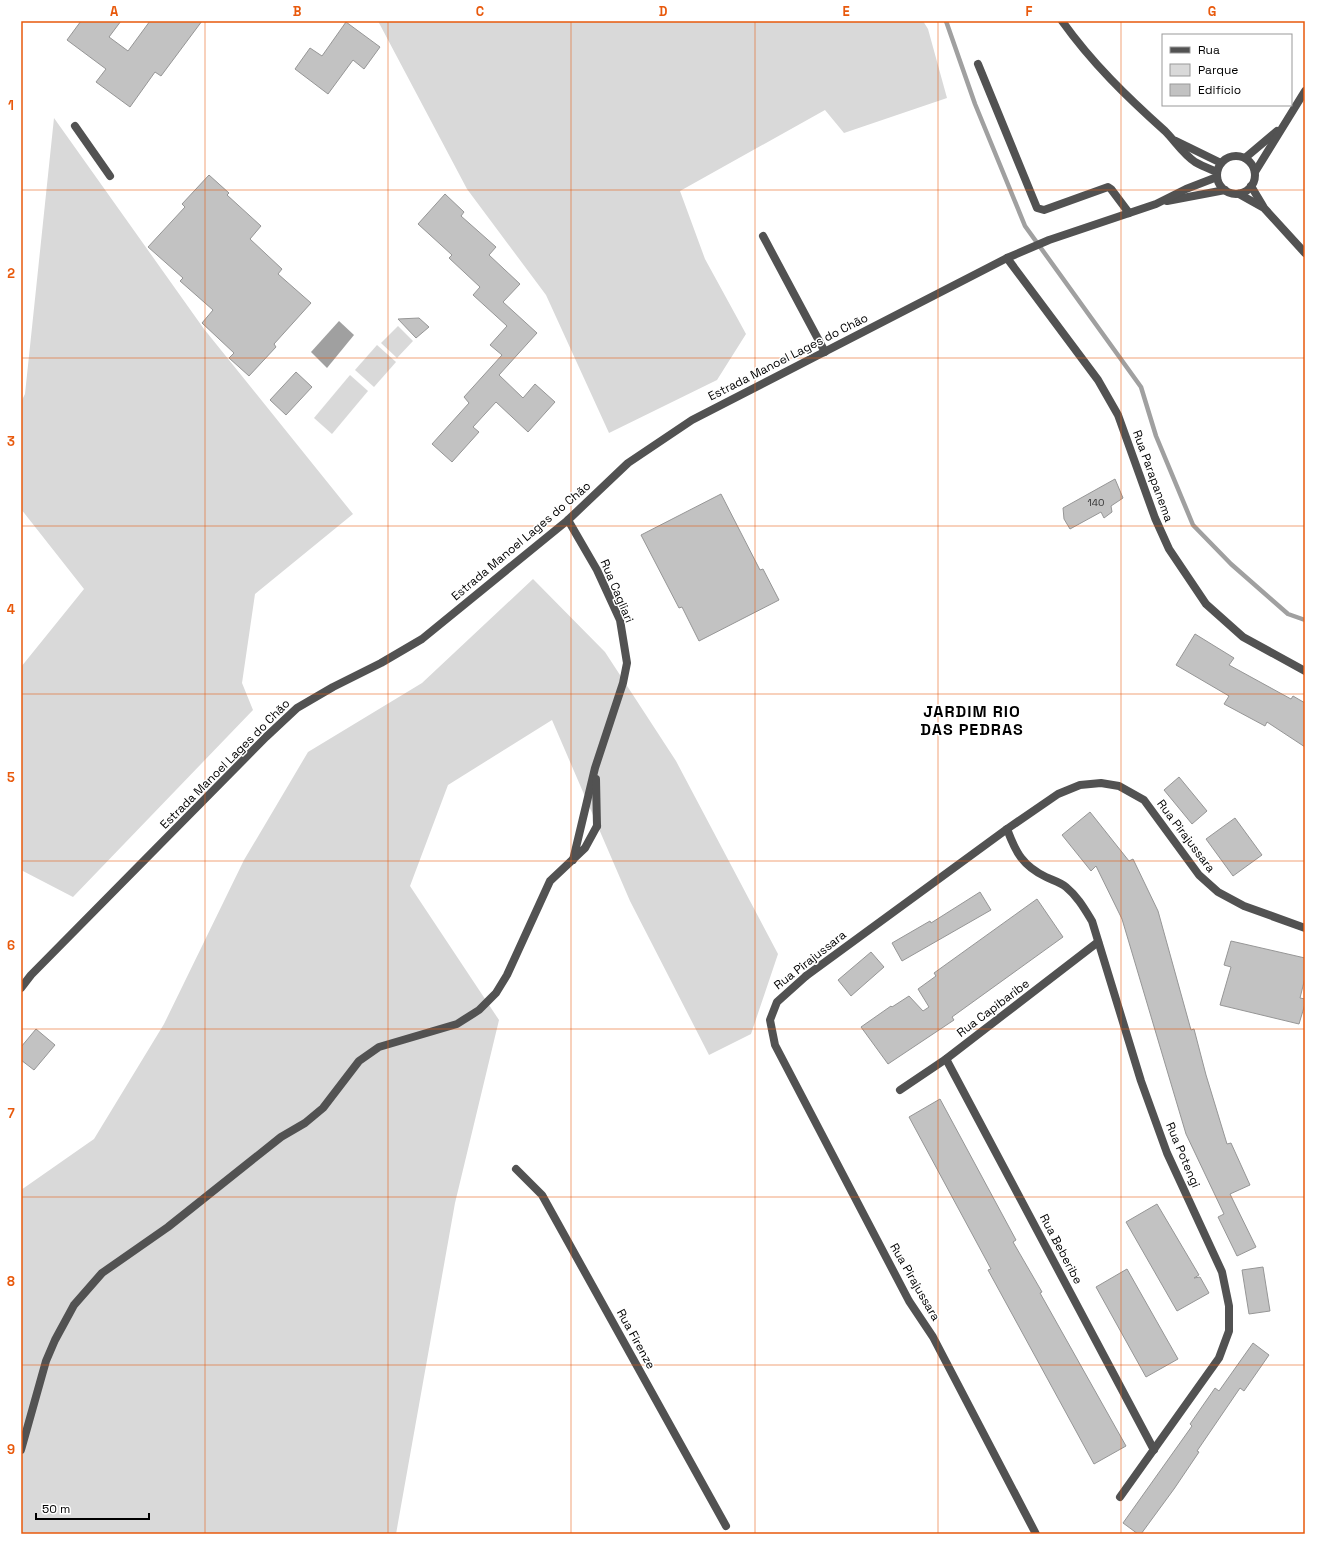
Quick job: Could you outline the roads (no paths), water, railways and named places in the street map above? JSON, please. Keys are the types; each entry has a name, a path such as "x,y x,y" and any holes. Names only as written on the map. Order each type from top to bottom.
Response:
{"street":[{"path":"1062,21 1082,49 1120,91 1196,162 1217,175 1225,190 1239,194 1264,208"},
{"path":"978,64 1038,208 1044,210 1108,187 1129,213"},
{"path":"1305,91 1255,172 1252,186 1264,208 1305,253"},
{"path":"1244,158 1283,125"},
{"path":"75,126 110,176"},
{"path":"1174,140 1221,163"},
{"path":"1217,175 1221,163 1231,156 1244,158 1251,163 1255,172"},
{"name":"Estrada Manoel Lages do Chão","path":"1156,204 1217,175"},
{"path":"1239,194 1252,186"},
{"name":"Estrada Manoel Lages do Chão","path":"21,988 31,975 266,737 297,708 334,686 381,663 422,639 568,520 628,463 692,420 1024,250 1049,240 1156,204 1225,190"},
{"path":"763,236 825,352"},
{"name":"Rua Parapanema","path":"1007,258 1098,380 1114,409 1131,450 1155,518 1169,549 1206,604 1243,637 1305,671"},
{"name":"Rua Cagliari","path":"568,520 600,577 620,620 627,663 623,683 595,768 573,860"},
{"name":"Rua Cagliari","path":"573,860 585,848 597,826 595,768"},
{"name":"Rua Pirajussara","path":"1036,1534 933,1337 909,1300 775,1045 770,1020 777,1002 806,976 1007,829 1058,794 1080,785 1101,783 1120,786 1144,800 1199,875 1218,892 1244,906 1305,928"},
{"name":"Rua Potengi","path":"1007,829 1015,850 1024,863 1045,877 1065,886 1079,900 1092,921 1141,1081 1167,1153 1222,1272 1229,1306 1229,1331 1219,1358 1120,1497"},
{"path":"21,1450 46,1361 55,1340 74,1305 102,1273 168,1227 281,1137 305,1123 323,1108 359,1061 379,1047 457,1024 479,1010 496,993 507,975 550,881 573,860"},
{"name":"Rua Capibaribe","path":"900,1090 946,1059 1098,942"},
{"name":"Rua Beberibe","path":"946,1059 1154,1450"},
{"name":"Rua Firenze","path":"516,1169 542,1194 726,1526"}],"waterway":[{"path":"946,21 975,104 1025,226 1141,387 1156,436 1193,525 1231,564 1288,614 1305,620"}],"district":[{"name":"JARDIM RIO DAS PEDRAS","path":"972,720"}]}
